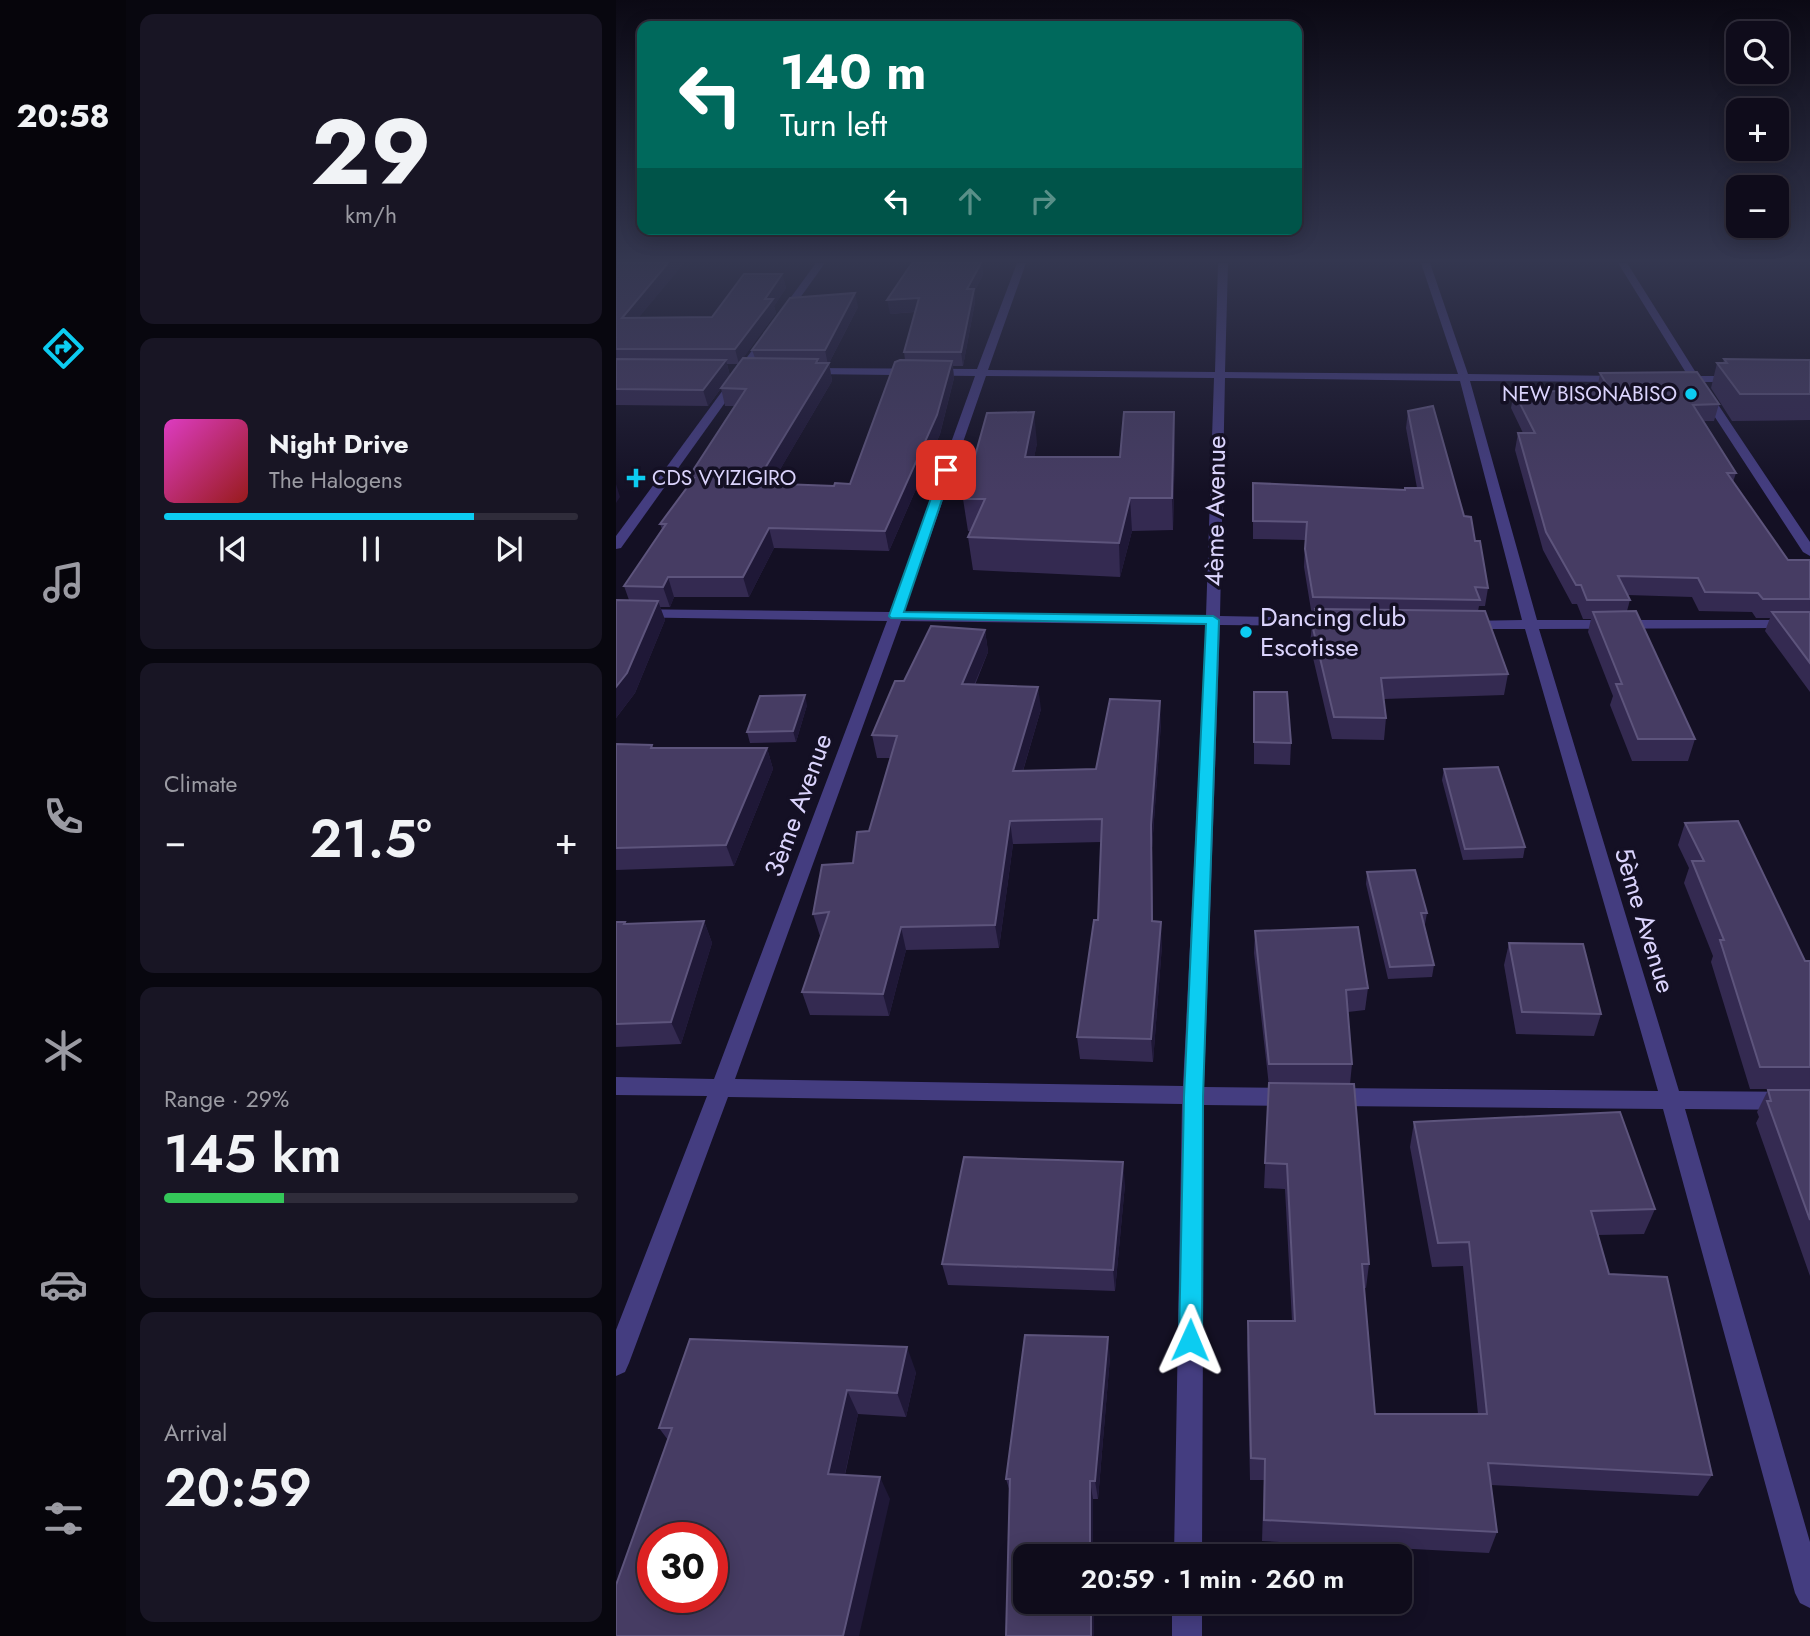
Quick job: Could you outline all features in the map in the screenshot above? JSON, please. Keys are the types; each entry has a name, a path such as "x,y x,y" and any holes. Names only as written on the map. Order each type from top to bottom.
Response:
{"street":[{"path":"616,545 764,339"},
{"name":"3ème Avenue","path":"616,1363 722,1088 896,616 993,339"},
{"name":"4ème Avenue","path":"1188,1544 1194,1097 1213,620 1220,339"},
{"name":"5ème Avenue","path":"1451,339 1464,377 1531,626 1671,1098 1810,1593"},
{"path":"1670,339 1810,552"},
{"path":"727,370 755,371"},
{"path":"794,371 1627,379"},
{"path":"1668,379 1746,379"},
{"path":"616,613 1351,623"},
{"path":"1448,624 1810,624"},
{"path":"616,1086 1194,1097 1810,1101"},
{"path":"1186,1636 1187,1614"}],"building":[{"path":"616,339 742,339 735,349 616,349"},
{"path":"760,339 831,339 825,350 752,350"},
{"path":"908,339 964,339 961,352 904,352"},
{"path":"743,358 818,359 816,363 829,363 756,483 834,486 835,483 850,484 895,362 952,361 937,415 885,531 769,528 743,577 668,577 663,587 624,586 666,524 660,524 694,478 688,478 746,389 721,388"},
{"path":"616,359 726,360 703,390 616,389"},
{"path":"1724,359 1810,360 1810,394 1740,394 1717,363 1727,363"},
{"path":"1697,372 1719,404 1693,405 1736,473 1727,473 1788,560 1810,560 1810,599 1763,599 1758,593 1705,592 1698,578 1618,576 1630,600 1587,600 1581,585 1576,585 1546,532 1518,433 1535,433 1514,392 1610,390 1600,373"},
{"path":"1433,406 1464,516 1471,517 1475,541 1480,541 1488,588 1475,587 1480,600 1313,597 1305,549 1307,522 1253,521 1253,483 1405,490 1423,488 1408,411"},
{"path":"1034,412 1025,457 1120,457 1124,412 1174,412 1172,498 1130,498 1119,543 968,537 985,499 963,499 987,413"},
{"path":"616,600 658,601 627,673 616,687"},
{"path":"1315,609 1485,611 1508,674 1381,678 1386,718 1334,717 1312,624 1318,624"},
{"path":"1636,611 1695,739 1638,739 1616,684 1622,684 1593,612"},
{"path":"1772,612 1810,612 1810,663"},
{"path":"931,626 985,630 962,684 1038,687 1013,771 1096,769 1110,699 1160,701 1151,825 1152,921 1161,922 1151,1039 1077,1037 1094,920 1098,920 1102,819 1010,821 995,925 901,927 883,994 802,992 829,912 813,914 822,865 853,863 857,832 869,831 897,736 872,735 895,681 904,681"},
{"path":"1254,692 1287,692 1291,743 1254,742"},
{"path":"805,695 793,731 747,732 760,696"},
{"path":"616,744 652,745 651,748 767,748 726,845 616,848"},
{"path":"1498,767 1525,847 1465,849 1444,769"},
{"path":"1738,821 1805,961 1810,961 1810,1067 1760,1067 1720,940 1724,940 1692,861 1704,861 1685,823"},
{"path":"1415,870 1427,913 1421,913 1434,965 1390,967 1367,872"},
{"path":"704,921 671,1022 616,1024 616,922"},
{"path":"1358,927 1368,988 1346,990 1352,1064 1269,1064 1255,931"},
{"path":"1509,943 1583,944 1601,1014 1522,1012"},
{"path":"1269,1083 1354,1084 1369,1264 1362,1264 1375,1414 1487,1414 1469,1242 1438,1243 1414,1122 1620,1112 1655,1209 1591,1211 1609,1274 1667,1277 1712,1475 1488,1463 1497,1532 1264,1520 1265,1459 1251,1458 1248,1321 1295,1321 1287,1164 1265,1163"},
{"path":"1768,1090 1810,1090 1810,1220 1767,1101 1771,1101"},
{"path":"964,1157 1123,1162 1113,1270 942,1264"},
{"path":"1025,1335 1108,1337 1095,1481 1090,1481 1090,1544 1013,1544 1013,1614 1091,1614 1091,1636 1006,1636 1010,1479 1006,1479"},
{"path":"690,1339 907,1347 897,1393 847,1390 828,1474 880,1477 843,1636 616,1636 616,1585 637,1526 637,1613 728,1613 728,1522 638,1522 672,1428 659,1428"}],"place":[{"name":"NEW BISONABISO","path":"1691,394"},
{"name":"CDS VYIZIGIRO","path":"636,478"},
{"name":"Dancing club Escotisse","path":"1246,632"}],"route":[{"path":"946,470 896,616 1213,620 1194,1097 1190,1340"}]}
